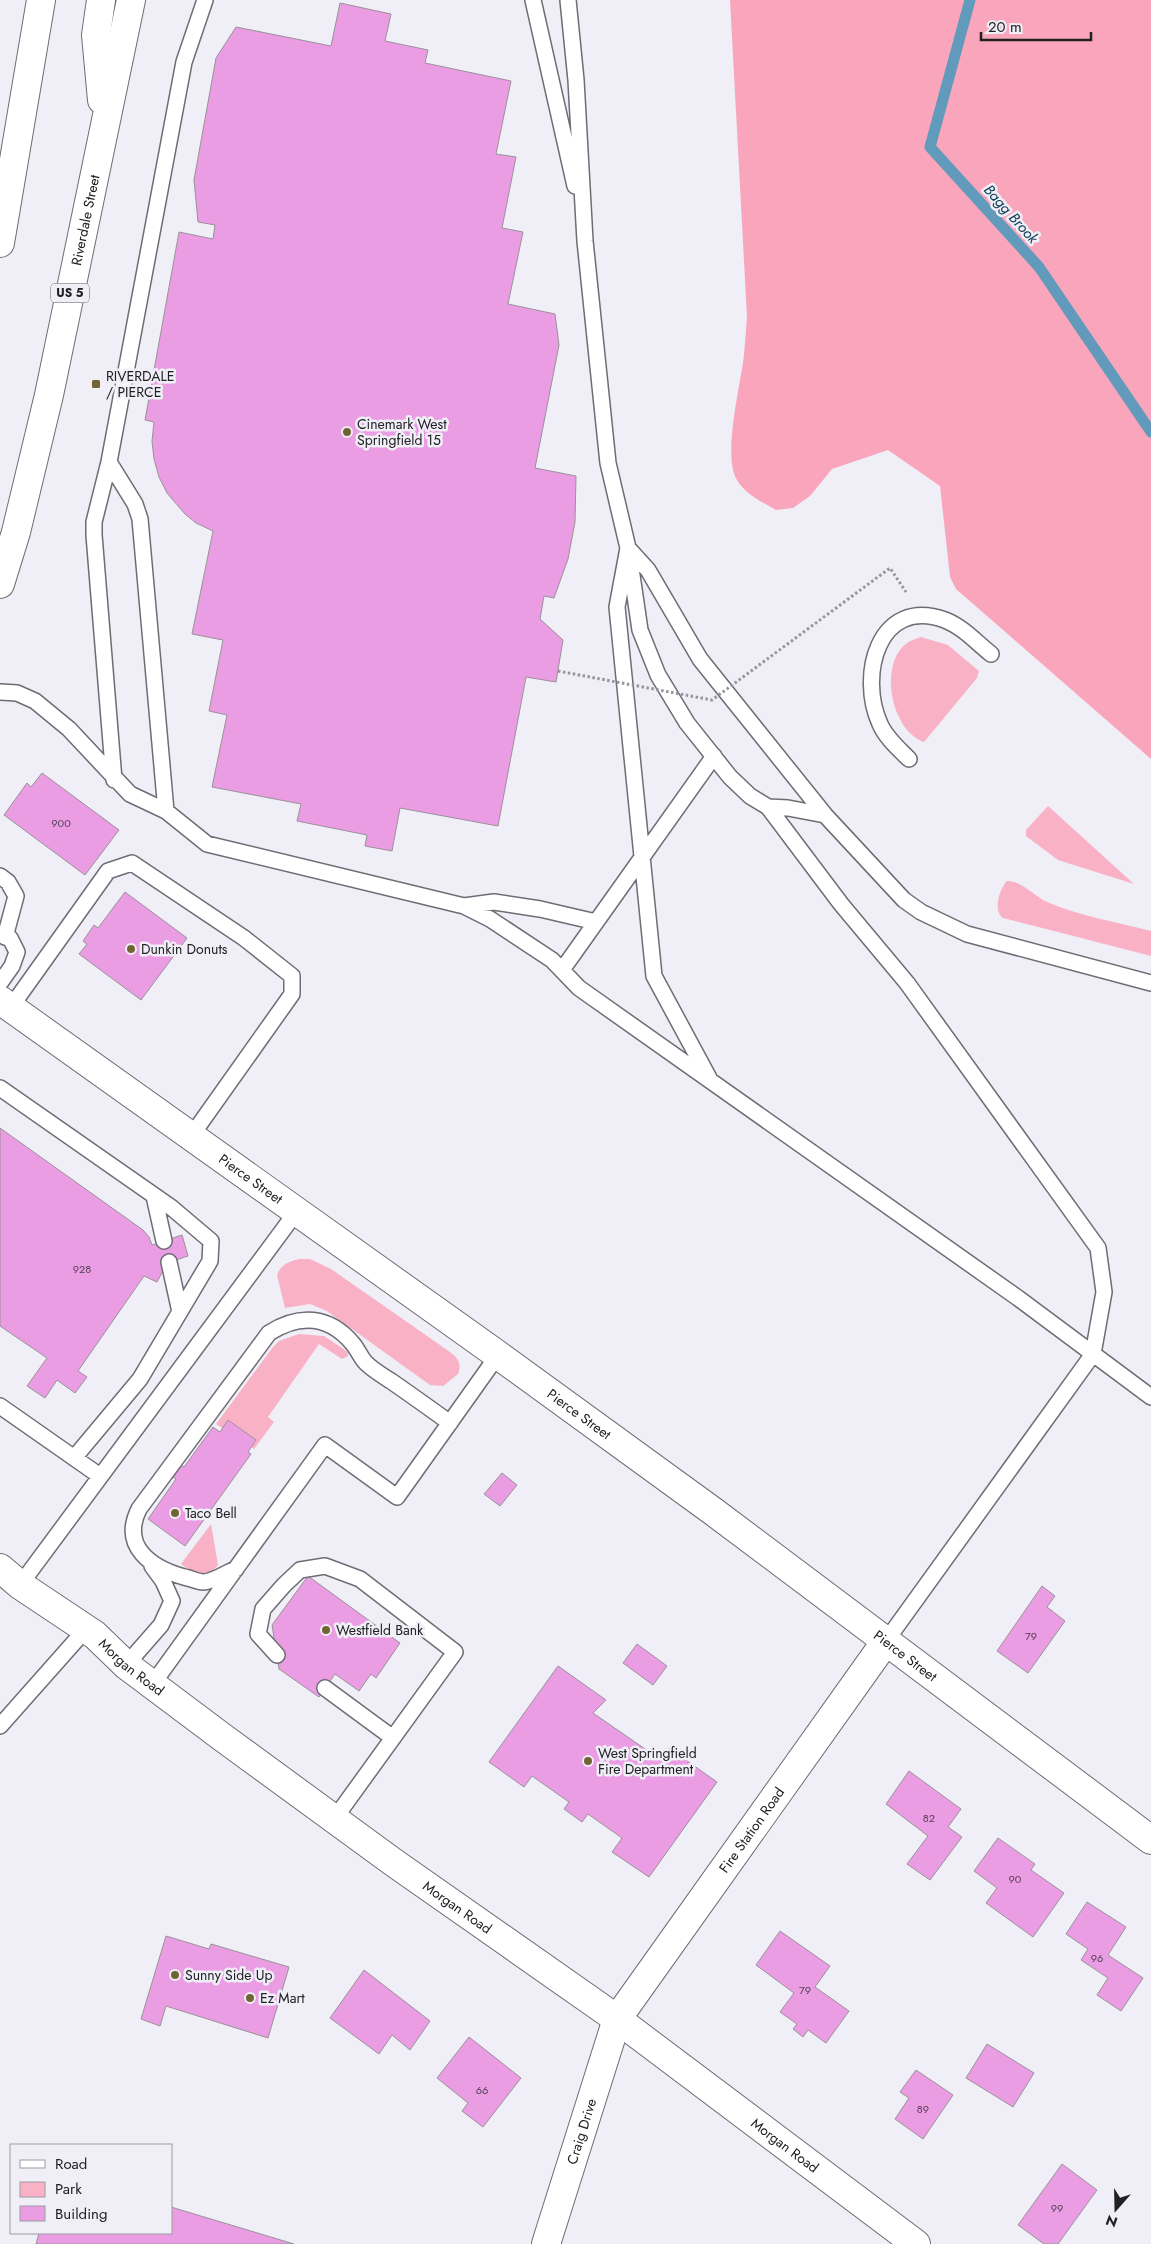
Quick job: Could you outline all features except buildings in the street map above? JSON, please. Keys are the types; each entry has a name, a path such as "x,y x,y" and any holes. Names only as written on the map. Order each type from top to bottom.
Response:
{"street":[{"path":"0,243 4,203 41,0"},
{"path":"101,0 96,35 104,129"},
{"name":"Riverdale Street","path":"0,584 32,470 131,0"},
{"name":"Pierce Street","path":"6,1003 714,1512 1151,1840"},
{"name":"Morgan Road","path":"10,1576 86,1629 126,1665 152,1685 393,1862 617,2019 916,2244"},
{"name":"Fire Station Road","path":"617,2019 886,1641"},
{"name":"Craig Drive","path":"546,2244 617,2019"}],"lane":[{"path":"114,780 94,522 109,462 184,62 205,0"},
{"path":"533,0 582,219 608,463 628,548 640,630 658,675 687,723 730,777 750,796 768,807 841,904 907,983 1098,1248 1104,1292 1093,1354 886,1641"},
{"path":"568,0 576,80 585,241"},
{"path":"109,462 135,504 140,518 166,811"},
{"path":"628,548 648,570 700,660 825,815 904,900 937,921 967,934 1151,983"},
{"path":"628,548 617,607 654,976 710,1081"},
{"path":"909,760 886,736 872,702 871,672 875,654 886,632 904,619 930,617 954,624 991,654"},
{"path":"0,692 17,693 35,701 69,729 114,780 130,794 166,811 206,844 464,906 490,918 552,960 579,988 1151,1397"},
{"path":"562,970 714,756"},
{"path":"768,807 788,808 825,815"},
{"path":"6,1003 108,871 132,862 244,938 292,976 292,994 192,1135"},
{"path":"0,876 14,889 16,896 3,936 10,938 17,952 12,966 0,983"},
{"path":"464,906 494,902 540,909 596,922"},
{"path":"0,1088 154,1196 211,1241 210,1262 140,1379 74,1458"},
{"path":"154,1196 164,1241"},
{"path":"10,1576 100,1476 297,1211"},
{"path":"169,1262 180,1312"},
{"path":"126,1665 160,1625 172,1601 163,1581 140,1551 133,1532 133,1523 139,1508 269,1334 297,1320 321,1321 352,1343 366,1364 450,1423"},
{"path":"152,1685 325,1445 397,1497 498,1355"},
{"path":"0,1406 100,1476"},
{"path":"149,1562 169,1573 204,1582 236,1569"},
{"path":"277,1655 258,1634 263,1609 300,1570 325,1566 360,1579 455,1652 334,1818"},
{"path":"0,1726 86,1629"},
{"path":"325,1688 393,1738"}],"path":[{"path":"558,671 712,700 890,568 906,592"}],"green space":[{"path":"921,637 948,645 979,671 977,678 924,742 903,725 896,711 891,681 893,666 898,653 907,643"},
{"path":"1048,806 1134,884 1058,860 1026,836 1026,830"},
{"path":"1007,881 1017,883 1042,900 1060,907 1151,931 1151,956 1003,918 998,910 998,900"},
{"path":"300,1259 310,1259 331,1269 450,1352 460,1367 458,1374 443,1386 430,1385 327,1311 310,1304 285,1308 277,1275 286,1264"},
{"path":"299,1334 324,1336 348,1352 348,1356 342,1359 319,1344 268,1417 274,1422 254,1449 216,1424 273,1347 279,1341"},
{"path":"211,1524 218,1565 210,1572 195,1572 181,1564"}],"shaded area":[{"path":"730,0 1151,0 1151,759 956,589 950,577 940,486 888,450 832,469 810,496 793,508 776,510 749,494 737,480 731,455 732,438 744,355 747,317"}],"waterway":[{"name":"Bagg Brook","path":"970,0 930,147 1039,267 1151,432"}],"place":[{"name":"RIVERDALE / PIERCE","path":"96,384"},
{"name":"Cinemark West Springfield 15","path":"347,432"},
{"name":"Dunkin Donuts","path":"131,949"},
{"name":"Taco Bell","path":"175,1513"},
{"name":"Westfield Bank","path":"326,1630"},
{"name":"West Springfield Fire Department","path":"588,1761"},
{"name":"Sunny Side Up","path":"175,1975"},
{"name":"Ez Mart","path":"250,1998"}]}
